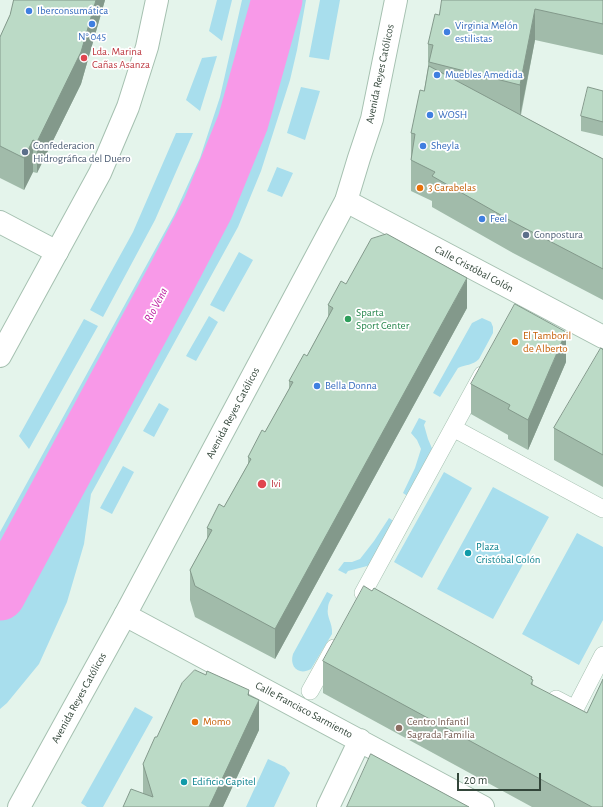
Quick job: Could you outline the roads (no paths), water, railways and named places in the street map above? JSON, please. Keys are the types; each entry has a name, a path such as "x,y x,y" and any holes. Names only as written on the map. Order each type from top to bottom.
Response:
{"street":[{"path":"0,356 100,174 128,107 147,47 157,0"},
{"name":"Avenida Reyes Católicos","path":"19,807 125,614 346,201 372,119 396,0"},
{"name":"Calle Cristóbal Colón","path":"346,201 603,337"},
{"path":"0,222 57,252"},
{"path":"391,608 360,600 489,360"},
{"path":"453,428 603,509"},
{"name":"Calle Francisco Sarmiento","path":"125,614 483,807"},
{"path":"310,691 341,635"},
{"path":"541,690 575,709 603,655"},
{"path":"328,807 360,740"}],"waterway":[{"name":"Río Vena","path":"0,595 208,208 243,122 277,0"}],"place":[{"name":"Iberconsumática","path":"29,11"},
{"name":"N° 045","path":"92,24"},
{"name":"Virginia Melón estilistas","path":"447,32"},
{"name":"Lda. Marina Cañas Asanza","path":"84,58"},
{"name":"Muebles Amedida","path":"437,75"},
{"name":"WOSH","path":"430,115"},
{"name":"Sheyla","path":"423,146"},
{"name":"Confederacion Hidrográfica del Duero","path":"25,152"},
{"name":"3 Carabelas","path":"420,188"},
{"name":"Feel","path":"482,219"},
{"name":"Conpostura","path":"526,235"},
{"name":"Sparta Sport Center","path":"348,319"},
{"name":"El Tamboril de Alberto","path":"515,342"},
{"name":"Bella Donna","path":"317,386"},
{"name":"Ivi","path":"262,484"},
{"name":"Plaza Cristóbal Colón","path":"468,553"},
{"name":"Momo","path":"195,722"},
{"name":"Centro Infantil Sagrada Familia","path":"399,728"},
{"name":"Edificio Capitel","path":"184,782"}]}
